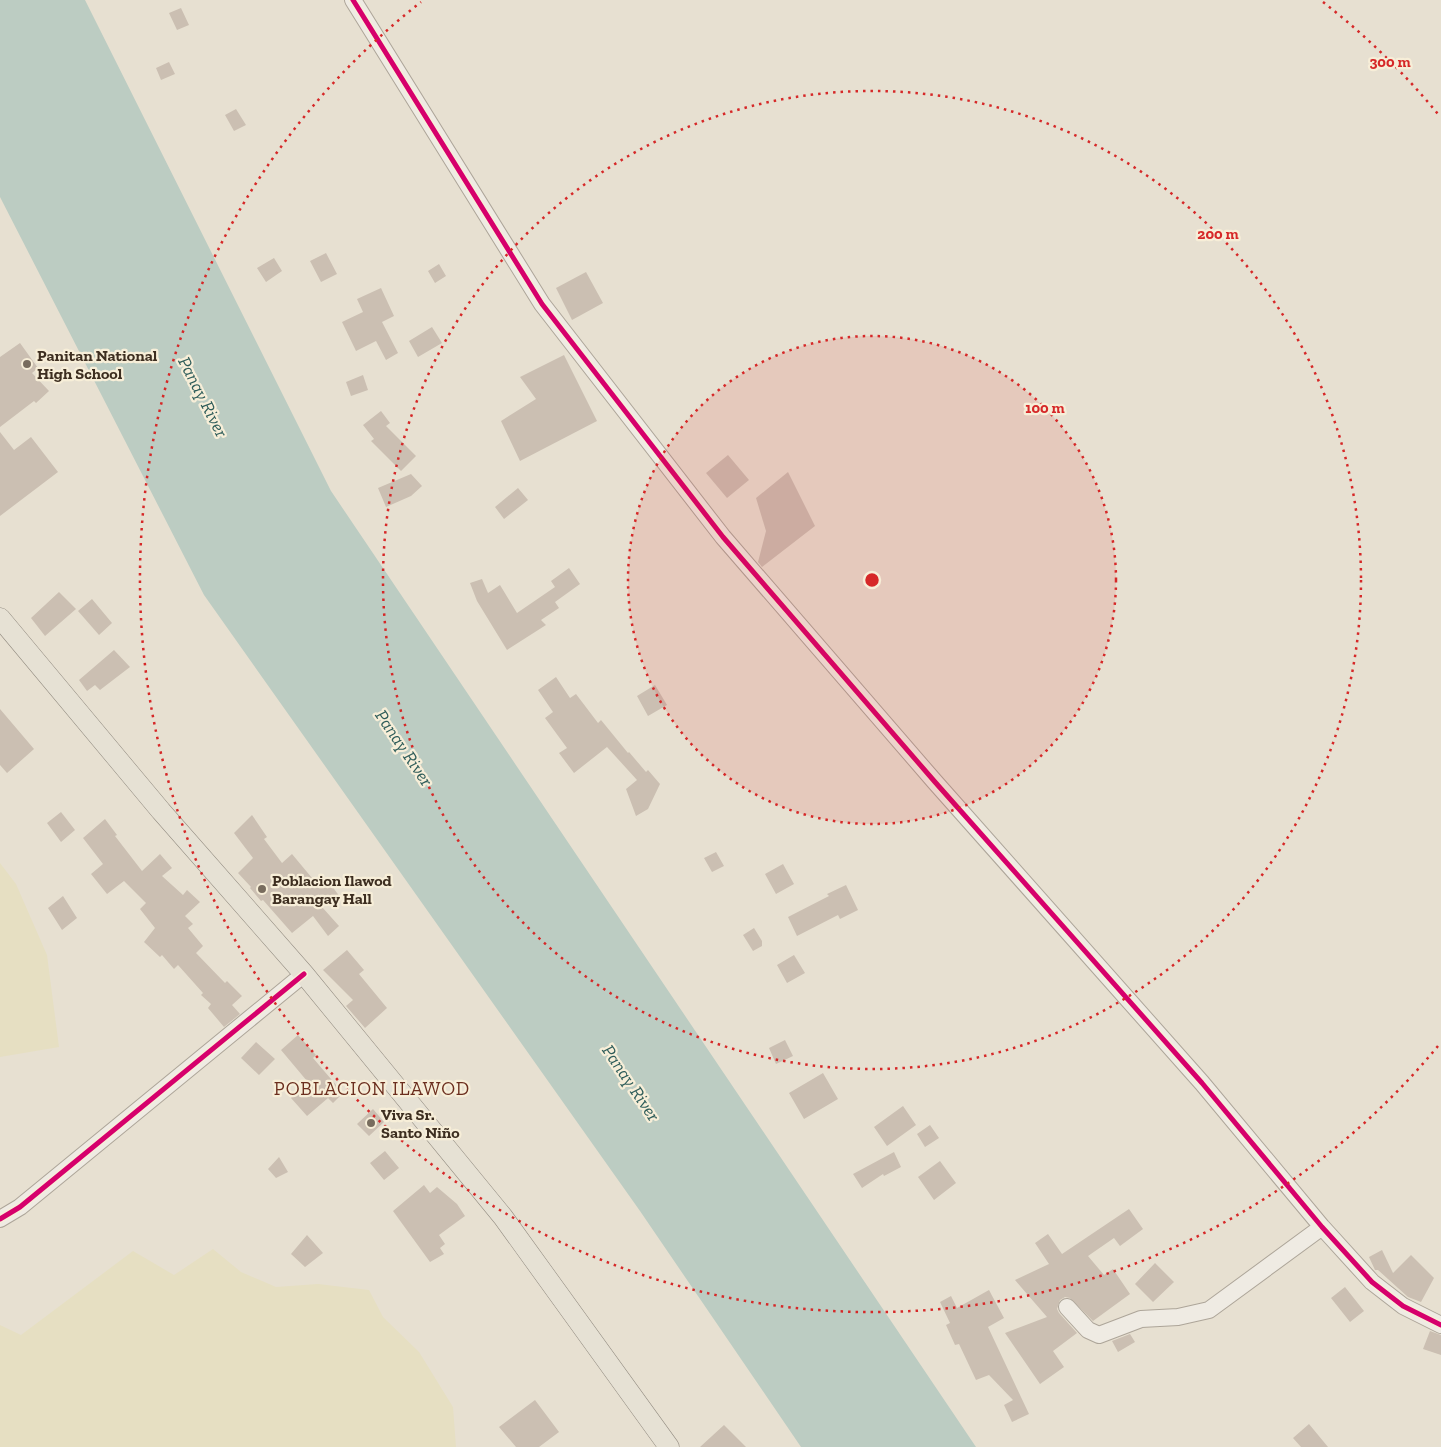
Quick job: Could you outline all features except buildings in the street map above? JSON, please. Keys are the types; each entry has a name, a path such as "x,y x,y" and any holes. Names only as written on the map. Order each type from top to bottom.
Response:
{"main road":[{"path":"0,618 168,818 304,974 503,1218 669,1447"}],"street":[{"path":"353,0 542,304 723,537 935,782 1202,1083 1322,1228 1372,1282 1402,1306 1441,1325"},
{"path":"0,1219 20,1207 304,974"},
{"path":"1067,1307 1088,1330 1099,1335 1141,1318 1178,1317 1209,1310 1322,1228"}],"shaded area":[{"path":"0,863 16,884 47,955 59,1047 0,1057"},
{"path":"213,1249 241,1272 276,1287 318,1284 369,1290 383,1317 419,1352 453,1407 456,1447 0,1447 0,1325 21,1335 133,1251 174,1275"}],"water":[{"name":"Panay River","path":"0,0 85,0 331,491 976,1447 801,1447 640,1211 204,595 0,197"}],"cycle path":[{"path":"353,0 542,304 723,537 935,782 1202,1083 1322,1227 1372,1282 1403,1306 1441,1325"},
{"path":"0,1219 20,1207 304,974"}],"place":[{"name":"Panitan National High School","path":"27,364"},
{"name":"Poblacion Ilawod Barangay Hall","path":"262,889"},
{"name":"Viva Sr. Santo Niño","path":"371,1123"}],"district":[{"name":"POBLACION ILAWOD","path":"372,1088"}]}
